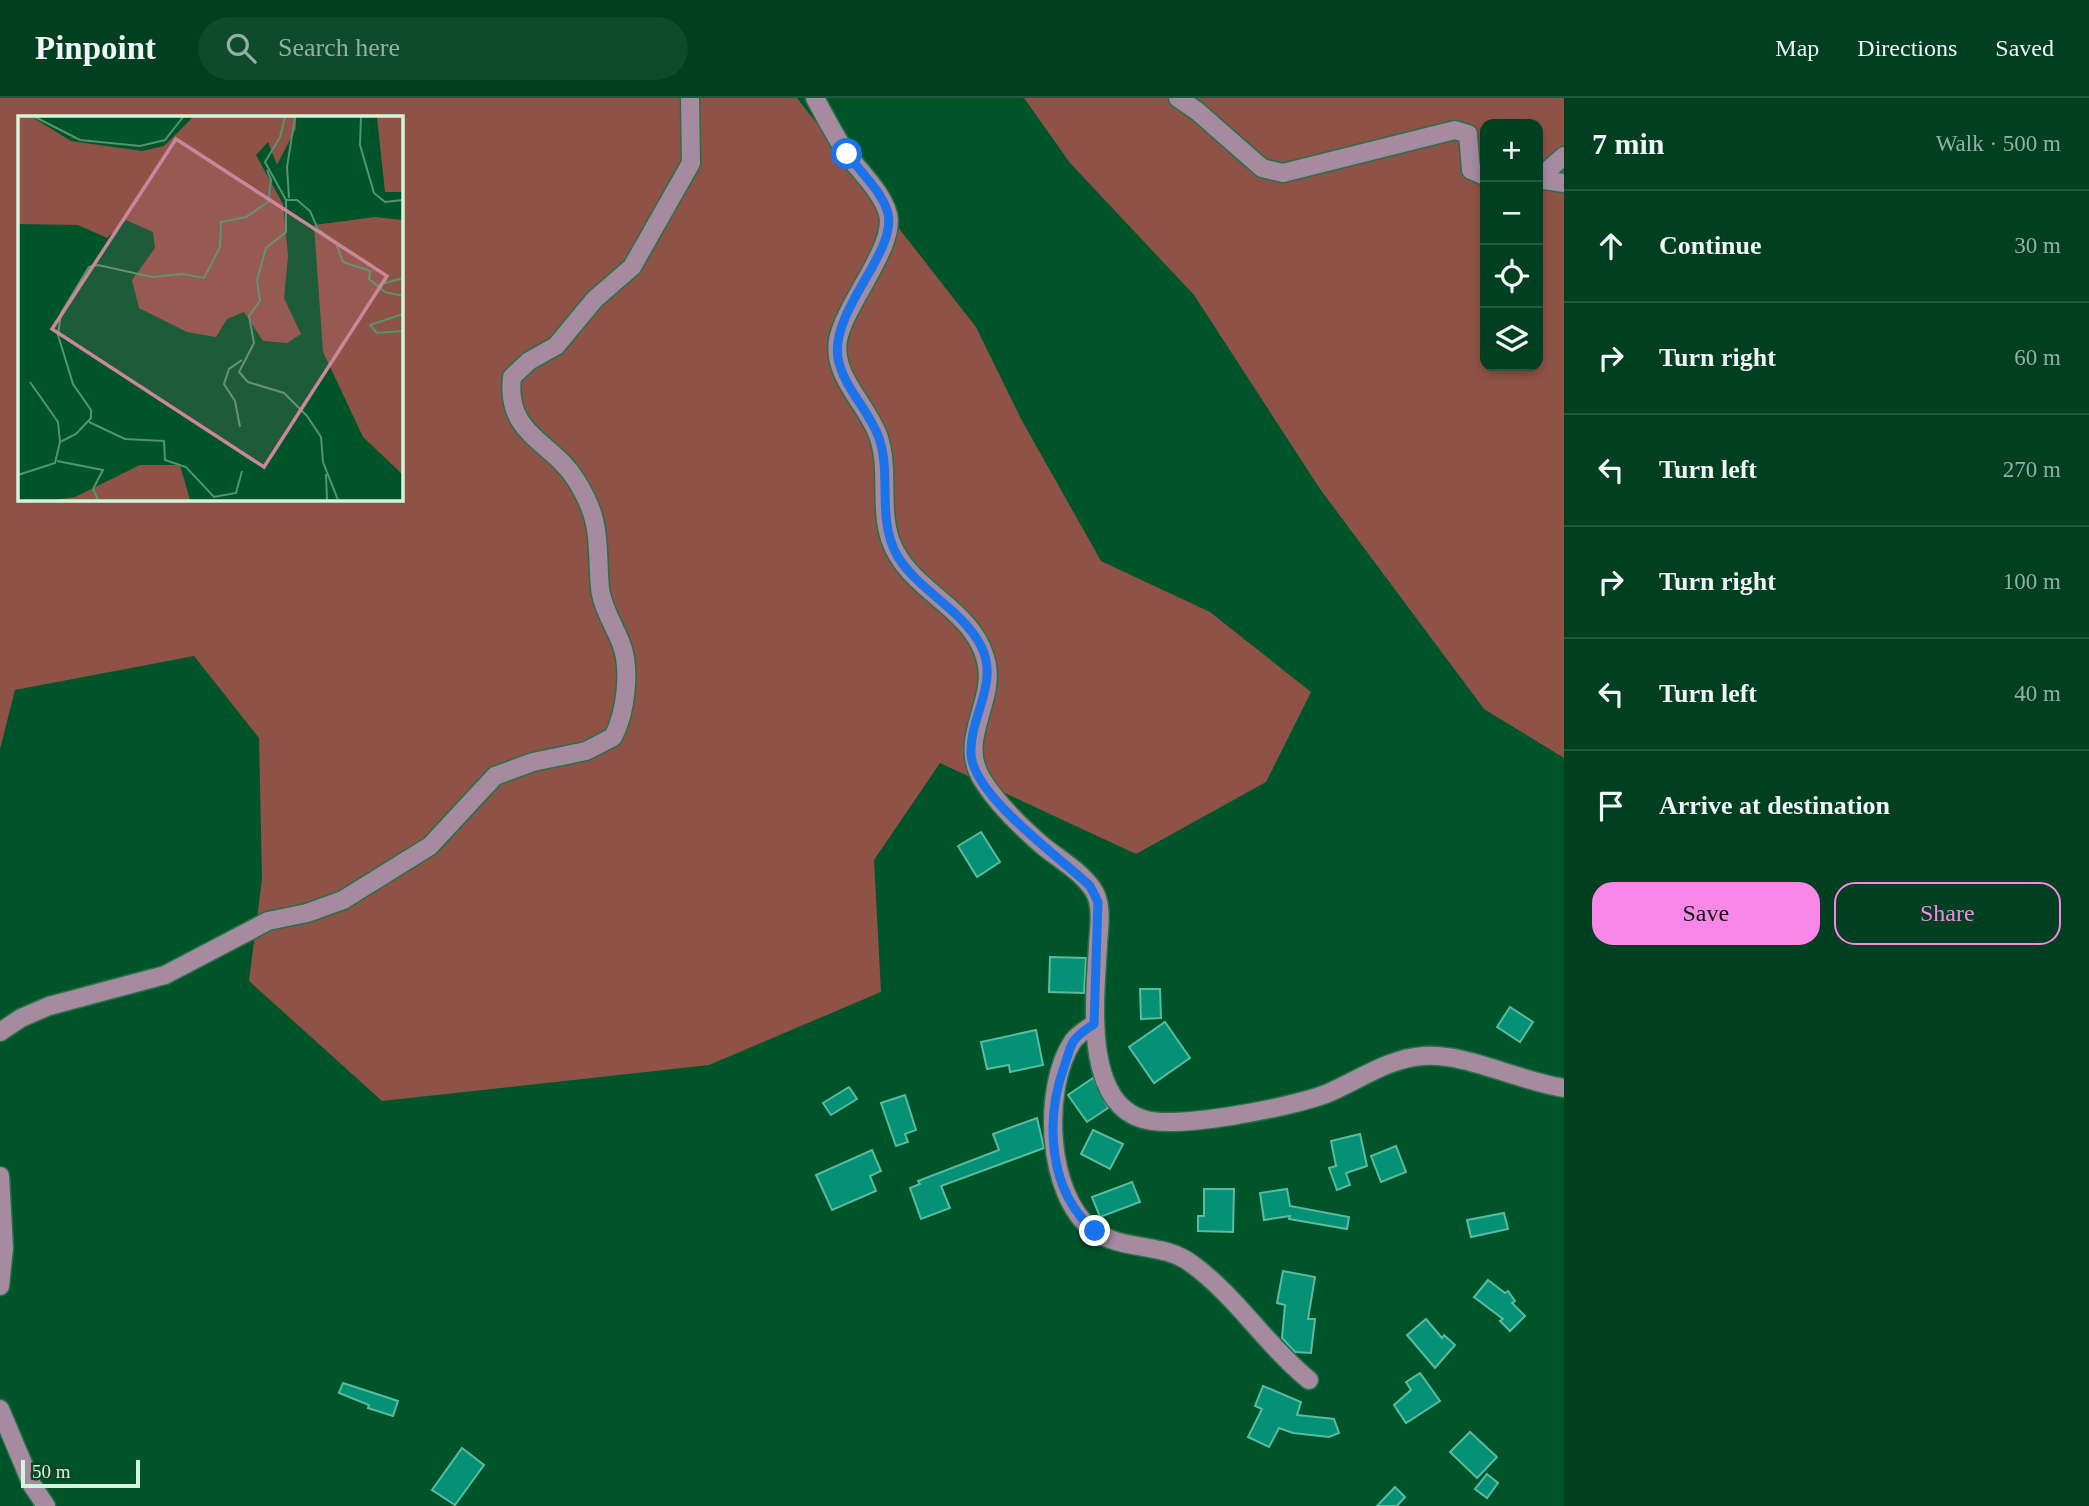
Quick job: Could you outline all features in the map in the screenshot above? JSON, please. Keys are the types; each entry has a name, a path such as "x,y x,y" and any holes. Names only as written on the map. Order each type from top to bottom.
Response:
{"street":[{"path":"0,1032 21,1018 49,1006 165,975 268,921 307,913 343,900 430,846 495,776 533,762 586,751 613,737 622,709 624,654 600,589 600,544 593,513 577,481 562,461 525,431 511,388 512,377 519,369 555,346 595,299 632,267 691,163 690,98"},
{"path":"815,98 847,154 888,212 889,231 851,304 838,338 838,353 843,373 879,438 890,538 912,576 968,627 985,654 987,678 971,755 983,781 1004,810 1096,894 1100,915 1094,1024 1098,1058 1113,1096 1128,1112 1143,1119 1195,1120 1304,1101 1403,1059 1422,1056 1445,1056 1479,1064 1519,1079 1564,1088"},
{"path":"1178,98 1197,111 1262,168 1283,173 1455,130 1468,134 1471,170 1480,174"},
{"path":"1543,175 1564,156"},
{"path":"1543,180 1564,183"},
{"path":"1094,1024 1073,1041 1060,1076 1052,1115 1054,1152 1075,1208 1087,1224 1107,1237 1173,1251 1192,1263 1237,1304 1283,1358 1309,1380"},
{"path":"0,1176 4,1248 0,1286"},
{"path":"0,1409 32,1485 46,1506"}],"shaded area":[{"path":"0,98 797,98 976,327 1021,419 1101,561 1210,612 1311,692 1266,782 1136,854 940,763 874,860 881,992 709,1065 382,1101 249,981 262,879 259,738 194,656 15,690 0,749"},
{"path":"1024,98 1564,98 1564,758 1484,709 1320,489 1194,295 1070,163"}],"building":[{"path":"981,832 1000,862 977,877 958,846"},
{"path":"1050,957 1086,958 1084,993 1049,992"},
{"path":"1140,989 1160,989 1161,1018 1141,1019"},
{"path":"1510,1007 1533,1022 1520,1042 1497,1027"},
{"path":"1165,1022 1190,1058 1154,1083 1129,1047"},
{"path":"1036,1030 1043,1065 1010,1072 1009,1065 987,1069 981,1042"},
{"path":"1093,1078 1108,1108 1087,1122 1068,1095"},
{"path":"849,1087 857,1099 831,1115 823,1103"},
{"path":"905,1095 916,1130 905,1134 908,1142 896,1146 881,1103"},
{"path":"1037,1118 1044,1148 941,1186 950,1208 921,1219 910,1188 920,1184 918,1181 999,1150 993,1134"},
{"path":"1093,1130 1123,1144 1110,1169 1081,1154"},
{"path":"1360,1134 1367,1166 1346,1173 1350,1185 1337,1190 1329,1168 1336,1166 1331,1141"},
{"path":"1396,1146 1406,1172 1381,1182 1371,1156"},
{"path":"872,1150 881,1171 870,1176 876,1191 832,1210 816,1175"},
{"path":"1132,1182 1140,1202 1100,1217 1092,1197"},
{"path":"1204,1189 1234,1189 1233,1232 1198,1231 1198,1216 1204,1216"},
{"path":"1287,1189 1290,1206 1349,1217 1347,1229 1289,1219 1290,1216 1264,1220 1260,1193"},
{"path":"1504,1213 1508,1229 1471,1237 1467,1220"},
{"path":"1283,1271 1315,1277 1308,1319 1315,1319 1311,1353 1295,1352 1282,1338 1285,1305 1277,1303"},
{"path":"1488,1280 1505,1293 1508,1291 1515,1301 1512,1303 1525,1316 1510,1331 1500,1321 1503,1319 1474,1297"},
{"path":"1426,1319 1442,1338 1444,1335 1455,1345 1435,1368 1407,1335"},
{"path":"1420,1373 1440,1401 1406,1423 1394,1405 1411,1390 1406,1382"},
{"path":"343,1383 398,1401 393,1416 368,1408 369,1405 339,1393"},
{"path":"1263,1386 1301,1402 1297,1415 1334,1419 1339,1433 1329,1437 1293,1433 1279,1428 1269,1447 1248,1437 1262,1409 1255,1406"},
{"path":"1470,1432 1497,1457 1477,1478 1450,1452"},
{"path":"462,1448 484,1465 455,1505 432,1490"},
{"path":"1487,1474 1498,1483 1487,1498 1475,1489"},
{"path":"1395,1487 1405,1497 1397,1506 1377,1506"}],"route":[{"path":"847,154 888,212 889,231 851,304 838,338 838,353 843,373 874,424 883,451 885,516 890,538 897,555 912,576 968,627 985,654 987,678 984,701 971,755 983,781 1004,810 1090,886 1098,902 1100,915 1094,1024 1079,1035 1070,1048 1060,1076 1052,1115 1051,1137 1066,1190 1075,1208 1095,1231"}]}
